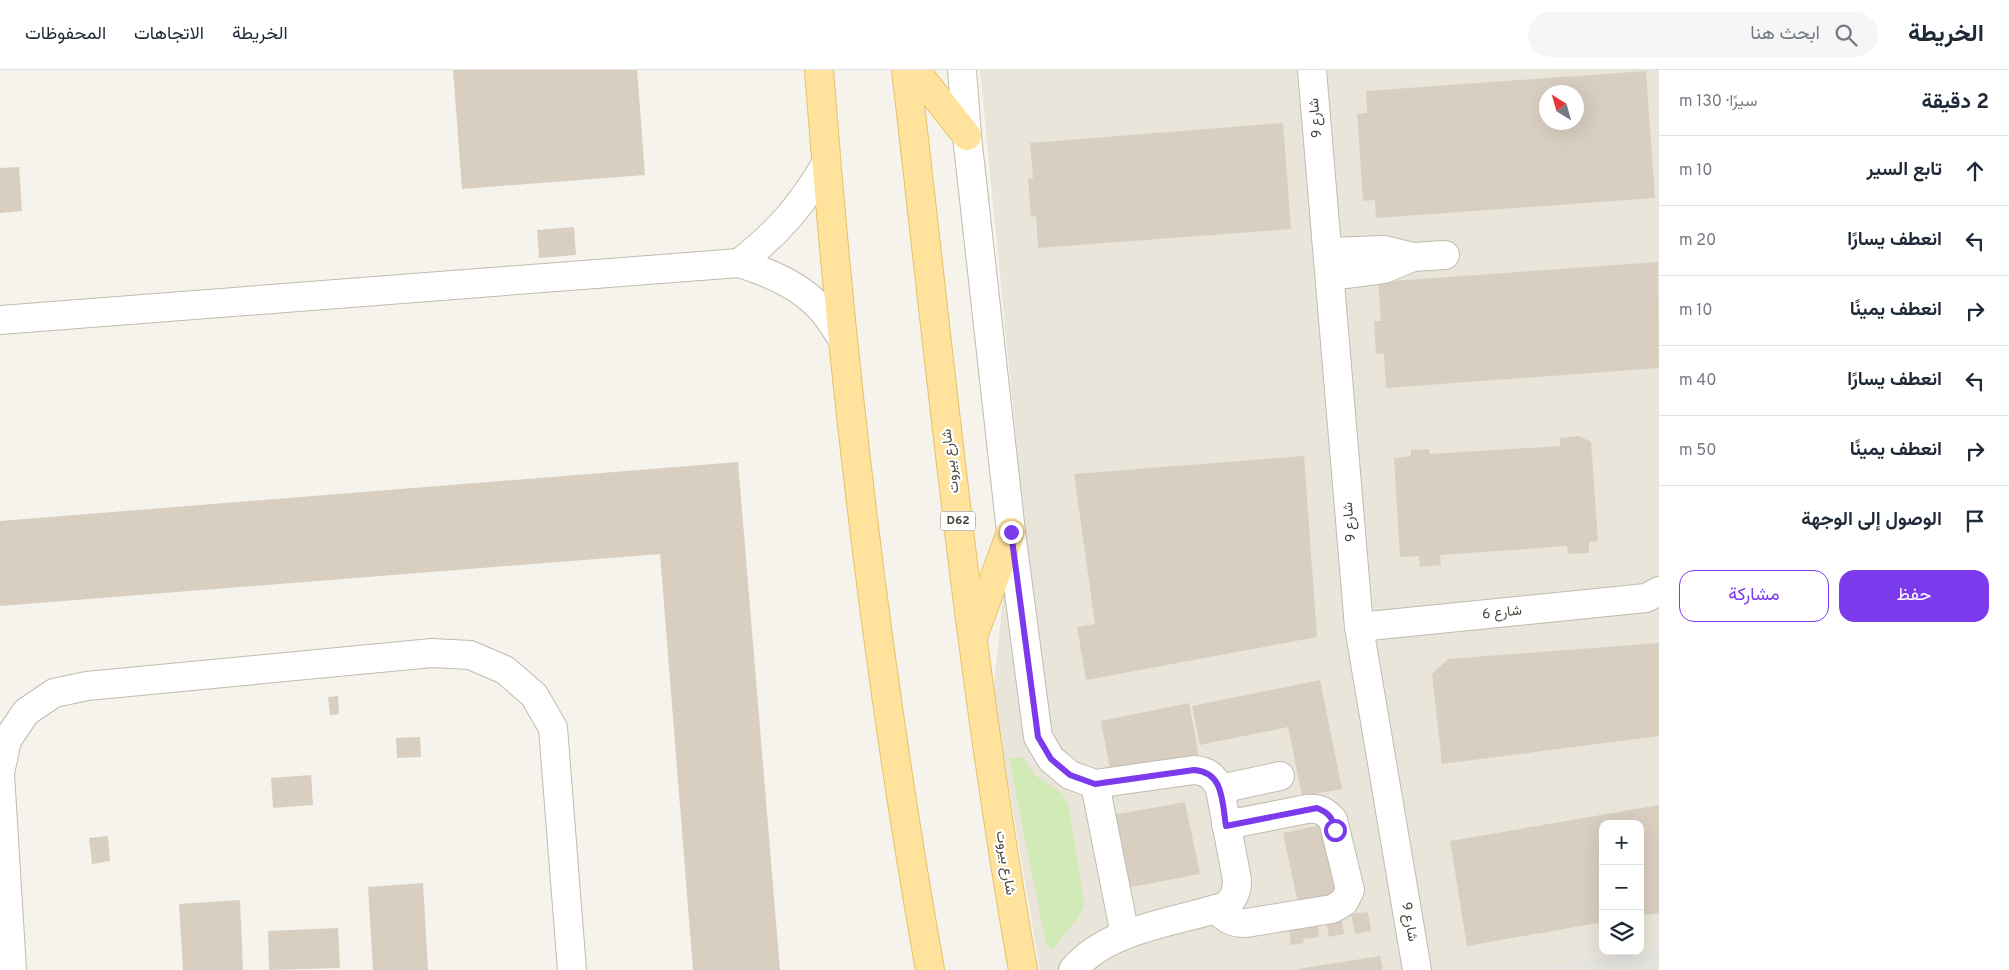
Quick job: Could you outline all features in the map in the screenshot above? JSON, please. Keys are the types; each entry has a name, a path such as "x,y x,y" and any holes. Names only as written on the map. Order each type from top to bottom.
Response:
{"main road":[{"path":"819,70 841,337 870,583 889,722 930,970"},
{"name":"شارع بيروت","path":"906,70 972,640 986,741 1023,970"},
{"path":"915,70 967,136"},
{"path":"972,640 1011,532"}],"street":[{"path":"962,70 967,136 1011,532 1038,737 1051,759 1070,775 1095,784 1194,770 1210,775 1220,789 1237,890 1233,900 1226,906 1125,934 1099,948 1073,970"},
{"name":"شارع 9","path":"1312,70 1359,627 1417,970"},
{"path":"739,263 766,242 789,219 809,192 826,164"},
{"path":"1329,264 1384,269 1413,257 1445,255"},
{"path":"0,320 739,263 770,273 798,289 823,310 841,337"},
{"name":"شارع 6","path":"1359,627 1655,597"},
{"path":"12,970 0,774 7,740 26,712 54,692 87,686 432,653 470,655 505,670 534,695 553,728 572,970"},
{"path":"1220,789 1280,776"},
{"path":"1095,784 1125,934"},
{"path":"1216,909 1229,921 1246,923 1332,908 1344,902 1350,890 1333,820 1327,812 1317,808 1308,809 1226,826"}],"shaded area":[{"path":"980,70 1659,70 1659,970 1040,970 993,692 1018,459"},
{"path":"1659,948 1659,970 1529,970 1618,955 1644,955 1644,951"}],"green space":[{"path":"1022,757 1036,776 1062,793 1069,807 1084,904 1079,916 1053,949 1050,950 1046,944 1009,758"}],"building":[{"path":"453,70 637,70 645,175 462,189"},
{"path":"1646,71 1655,198 1376,218 1375,200 1363,201 1357,114 1367,113 1366,91"},
{"path":"1283,123 1291,229 1038,248 1036,216 1031,217 1028,179 1033,178 1030,143"},
{"path":"19,167 22,211 0,213 0,168"},
{"path":"574,227 576,255 539,258 537,230"},
{"path":"1658,262 1659,368 1386,388 1384,353 1376,354 1374,321 1381,321 1378,282"},
{"path":"1579,436 1591,442 1598,541 1589,542 1589,553 1568,554 1567,546 1440,555 1441,565 1420,567 1419,556 1400,557 1394,458 1411,456 1411,450 1429,449 1430,454 1560,446 1560,438"},
{"path":"1304,456 1317,637 1086,680 1077,627 1095,624 1074,474"},
{"path":"738,462 780,970 693,970 660,554 0,606 0,521"},
{"path":"1659,643 1659,736 1442,764 1432,674 1448,659"},
{"path":"1320,680 1342,789 1302,796 1288,727 1200,745 1192,706"},
{"path":"338,696 339,714 330,715 328,697"},
{"path":"1189,703 1199,757 1111,774 1101,721"},
{"path":"420,737 421,757 397,758 396,738"},
{"path":"311,775 313,805 273,808 271,778"},
{"path":"1185,802 1200,874 1126,888 1113,815"},
{"path":"1659,805 1659,913 1644,915 1644,820 1599,820 1599,923 1467,946 1450,841"},
{"path":"1326,824 1342,899 1299,908 1283,833"},
{"path":"108,836 110,861 92,864 89,838"},
{"path":"423,883 428,970 373,970 368,887"},
{"path":"240,900 243,970 183,970 179,904"},
{"path":"1368,912 1371,931 1355,934 1351,914"},
{"path":"1341,914 1344,934 1329,937 1325,917"},
{"path":"1288,923 1318,923 1319,937 1303,939 1304,943 1291,945"},
{"path":"338,928 340,968 269,970 268,931"},
{"path":"1380,956 1383,970 1298,970 1298,969"}],"route":[{"path":"1011,532 1032,704 1038,737 1051,759 1070,775 1095,784 1194,770 1202,771 1216,781 1220,789 1226,826 1317,808 1327,812 1333,820 1335,830"}]}
